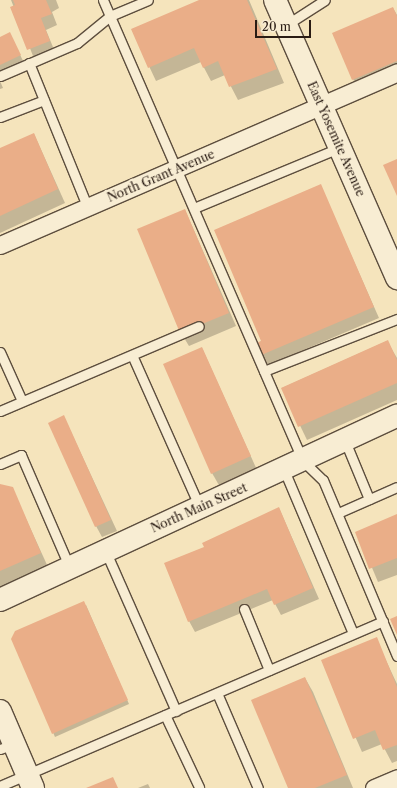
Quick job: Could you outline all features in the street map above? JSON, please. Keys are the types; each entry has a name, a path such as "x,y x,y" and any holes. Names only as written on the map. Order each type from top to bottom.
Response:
{"main road":[{"name":"East Yosemite Avenue","path":"275,0 397,278"},
{"name":"North Main Street","path":"0,600 69,566 294,466 397,416"},
{"path":"0,710 7,746 30,781"}],"street":[{"name":"North Grant Avenue","path":"0,245 177,170 397,72"},
{"path":"374,788 397,778"}],"lane":[{"path":"103,0 264,371 294,466 354,633"},
{"path":"0,76 76,42 110,16 148,0"},
{"path":"286,25 325,0"},
{"path":"29,63 88,208"},
{"path":"0,117 44,100"},
{"path":"194,208 339,148"},
{"path":"264,371 397,319"},
{"path":"0,411 199,326"},
{"path":"0,352 22,401"},
{"path":"132,355 200,508"},
{"path":"345,441 369,499"},
{"path":"0,464 21,455 69,566"},
{"path":"294,466 323,480 338,512 397,656"},
{"path":"338,512 397,488"},
{"path":"105,550 176,711"},
{"path":"244,609 270,670"},
{"path":"0,786 30,781 165,715 382,621"},
{"path":"217,693 258,788"},
{"path":"165,715 199,787"}],"building":[{"path":"13,0 46,0 52,14 41,18 50,41 27,50 10,7 15,5"},
{"path":"199,0 247,0 277,69 229,87 218,61 203,68 194,48 148,68 131,29"},
{"path":"393,7 397,16 397,61 352,80 332,33"},
{"path":"10,32 21,55 0,65 0,37"},
{"path":"34,133 58,189 0,216 0,148"},
{"path":"397,159 397,196 383,165"},
{"path":"321,184 374,307 259,356 254,344 261,341 214,230"},
{"path":"185,209 229,313 180,333 137,229"},
{"path":"388,340 397,360 397,383 298,427 281,388"},
{"path":"202,347 251,456 211,474 163,364"},
{"path":"64,415 111,520 95,527 48,423"},
{"path":"0,484 13,487 41,553 0,571"},
{"path":"279,507 313,588 274,605 267,589 188,622 164,563 204,547 202,543"},
{"path":"397,514 397,558 369,569 355,532"},
{"path":"84,601 128,700 52,734 11,639 15,631"},
{"path":"397,616 397,635 390,619"},
{"path":"377,637 397,687 397,745 383,750 375,730 353,739 321,660"},
{"path":"305,677 347,775 315,788 288,788 251,700"},
{"path":"113,777 118,788 86,788"}]}
